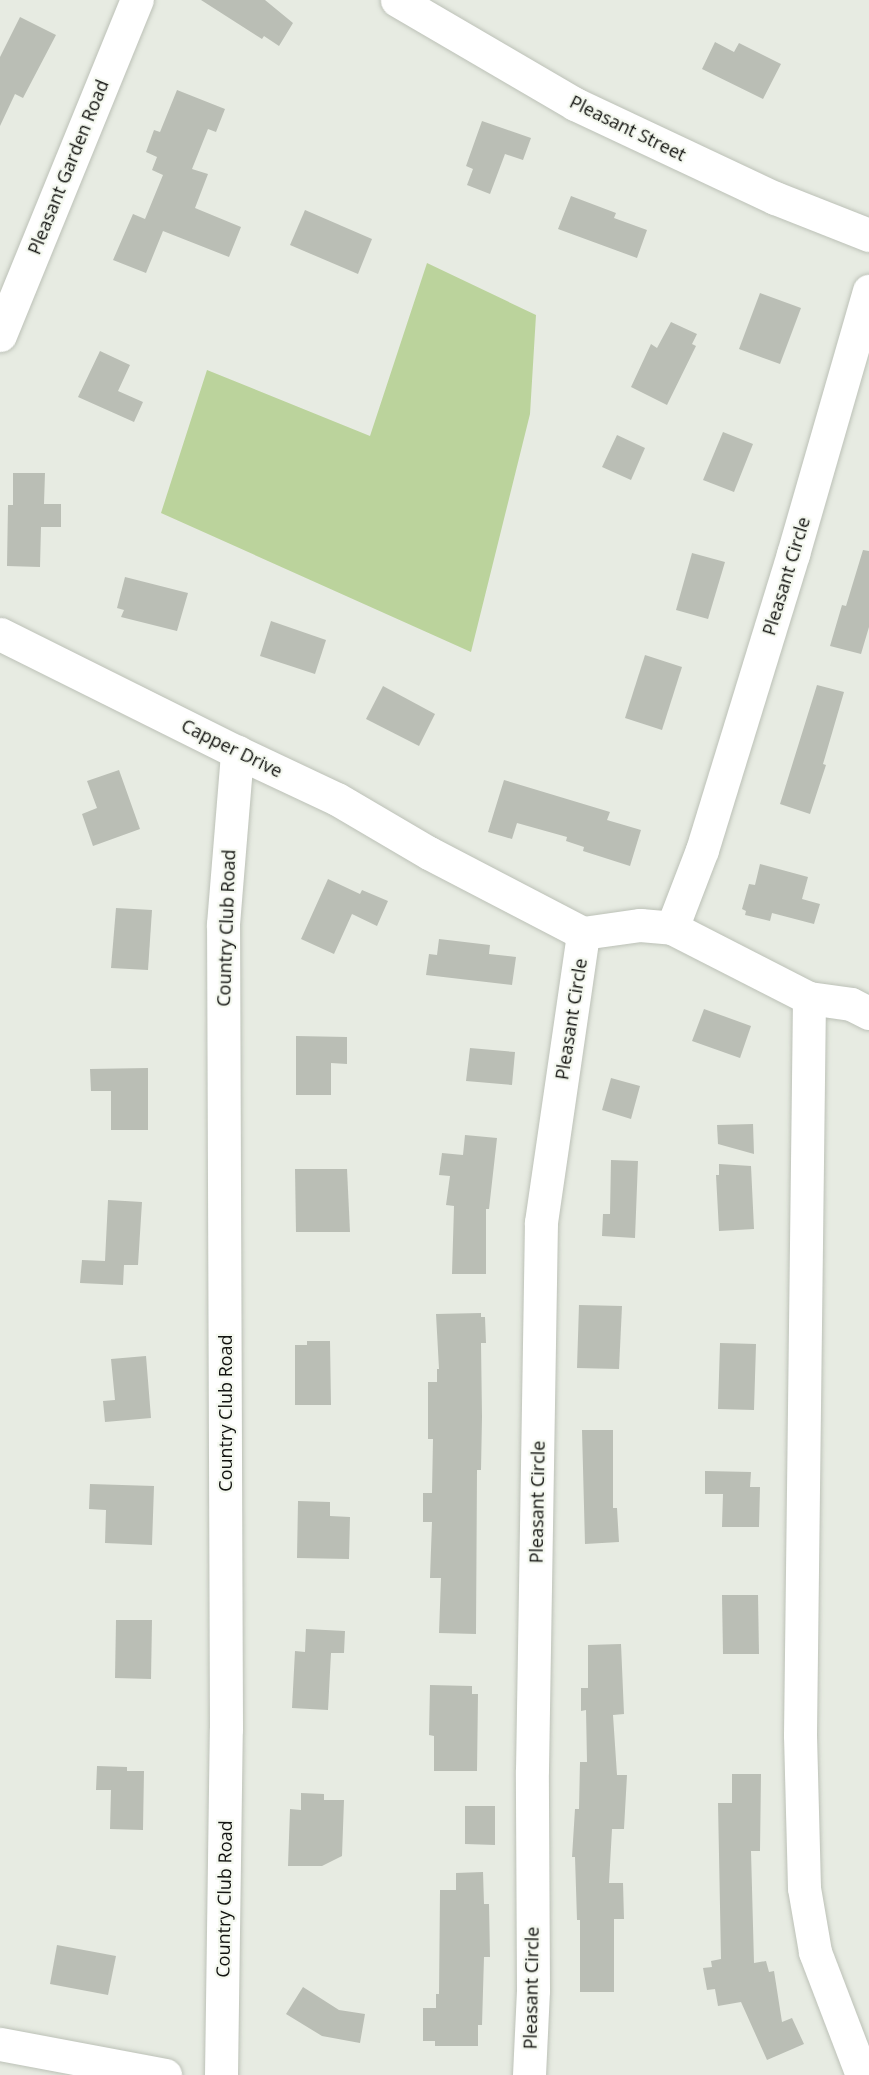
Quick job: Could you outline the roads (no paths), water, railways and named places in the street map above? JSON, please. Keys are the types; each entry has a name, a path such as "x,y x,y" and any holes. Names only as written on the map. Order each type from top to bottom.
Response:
{"street":[{"name":"Pleasant Garden Road","path":"0,335 137,0"},
{"name":"Pleasant Street","path":"397,0 575,104 775,198 869,236"},
{"name":"Pleasant Circle","path":"672,928 702,850 793,554 869,291"},
{"name":"Capper Drive","path":"0,634 337,799 460,870"},
{"name":"Country Club Road","path":"221,2075 226,1729 223,924 237,752"},
{"name":"Pleasant Circle","path":"460,870 584,933 640,925 672,928 809,998 850,1004 869,1013"},
{"name":"Pleasant Circle","path":"529,2075 533,1990 532,1770 542,1222 584,933"},
{"path":"809,998 800,1735 804,1888 815,1952 862,2075"},
{"path":"0,2044 165,2075"}]}
